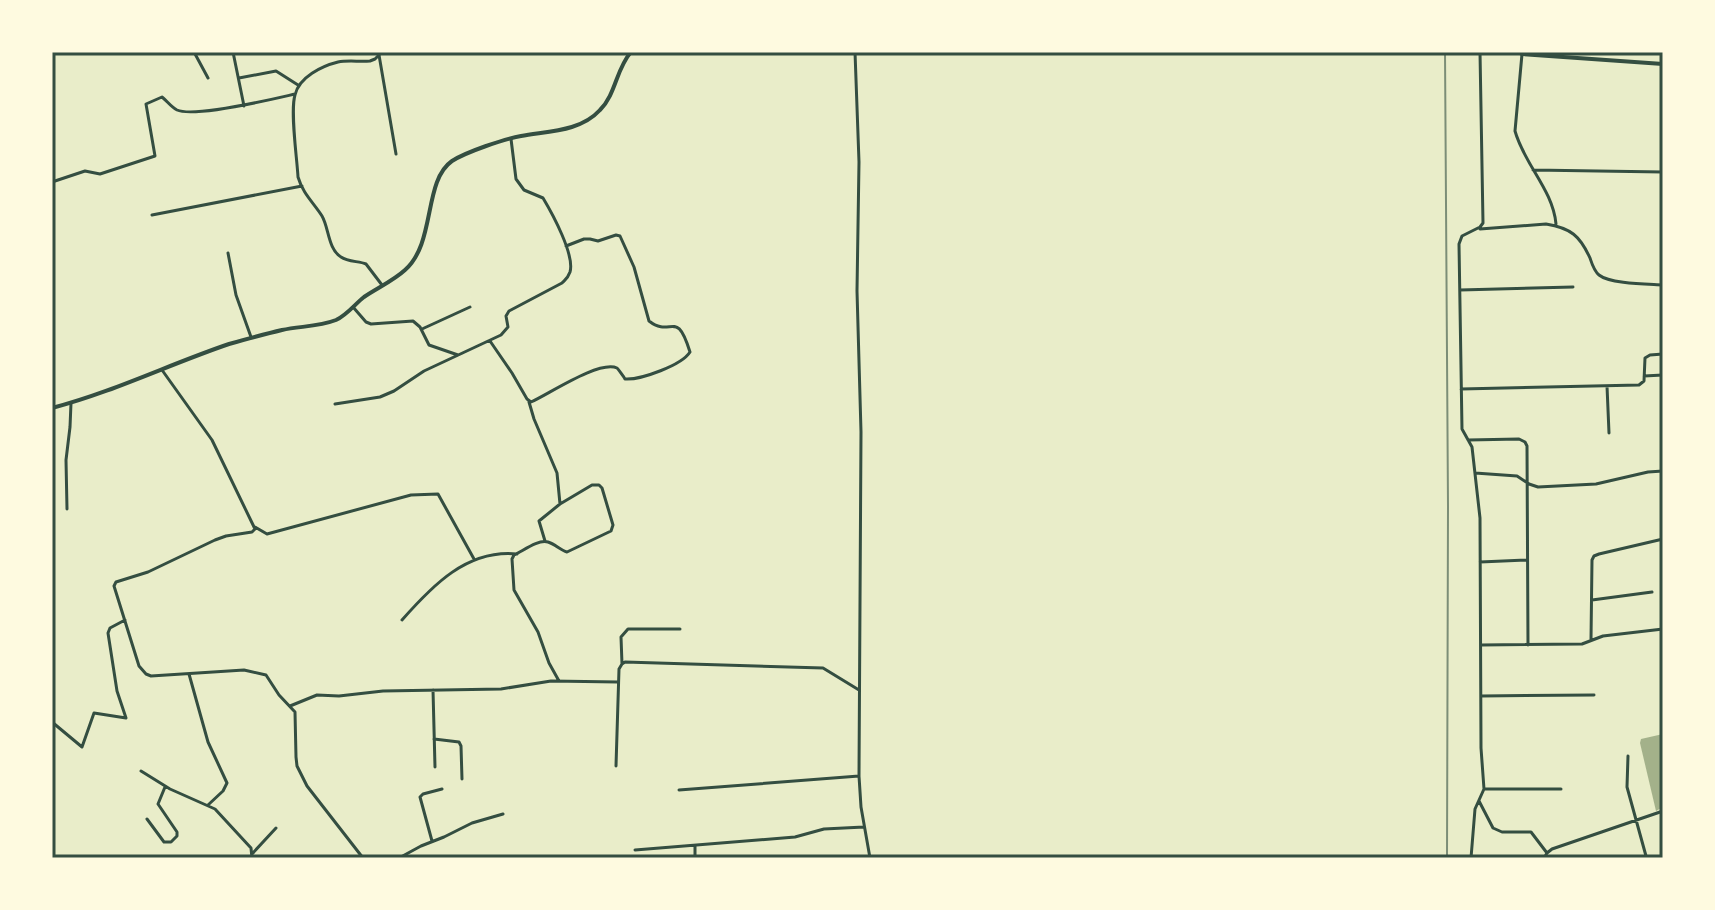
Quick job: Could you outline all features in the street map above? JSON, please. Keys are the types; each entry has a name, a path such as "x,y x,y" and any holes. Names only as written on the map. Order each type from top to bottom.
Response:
{"street":[{"path":"194,52 208,78"},
{"path":"233,52 244,106"},
{"path":"52,408 252,338 340,318 406,270 416,256 424,237 436,184 450,162 511,139 578,125 598,113 611,97 628,52"},
{"path":"855,52 861,432 859,776 870,858"},
{"path":"1471,858 1475,809 1484,789 1480,518 1472,447 1462,429 1459,240 1483,223 1480,52"},
{"path":"1556,226 1554,210 1519,143 1515,125 1520,53 1663,64"},
{"path":"380,54 365,62 337,62 312,73 299,86 294,102 298,177 309,201 321,214 338,256 366,264 382,285"},
{"path":"380,54 396,154"},
{"path":"239,78 276,71 299,86"},
{"path":"52,182 85,171 100,174 155,156 146,104 162,97 175,109 185,112 244,106 295,94"},
{"path":"335,404 380,397 424,371 490,341 507,330 506,316 509,311 567,278 570,262 566,246 543,198 524,190 516,179 511,139"},
{"path":"1533,170 1663,172"},
{"path":"152,215 302,186"},
{"path":"1476,229 1556,226 1580,239 1594,269 1601,276 1611,280 1663,285"},
{"path":"529,401 590,371 614,368 625,379 632,379 668,367 690,353 680,328 658,327 649,321 634,267 620,236 598,241 584,239 566,246"},
{"path":"228,253 236,295 252,338"},
{"path":"1460,290 1573,287"},
{"path":"353,307 371,324 408,320 418,324 432,347 458,355"},
{"path":"422,329 470,307"},
{"path":"490,341 529,401 557,473 560,504"},
{"path":"1461,389 1639,385 1644,381 1645,358 1663,354"},
{"path":"162,370 212,440 254,527 267,534 411,495 438,494 474,559"},
{"path":"1644,376 1663,375"},
{"path":"1607,386 1609,433"},
{"path":"67,509 66,460 71,403"},
{"path":"1468,440 1523,441 1527,446 1528,645"},
{"path":"1475,473 1517,476 1538,487 1596,484 1663,471"},
{"path":"592,485 599,485 613,528 565,553 545,541 539,521 560,504 592,485"},
{"path":"254,527 252,532 215,540 148,572 116,582 114,586 139,666 151,676 244,670 266,675 296,716 296,757 301,776 363,858"},
{"path":"1591,639 1594,556 1663,539"},
{"path":"545,541 517,554 511,564 514,590 538,632 559,681"},
{"path":"402,620 436,583 464,564 498,553 517,554"},
{"path":"1480,562 1527,560"},
{"path":"1592,600 1652,592"},
{"path":"52,722 82,747 94,713 126,718 117,691 108,633 110,628 125,620"},
{"path":"616,766 621,637 628,629 680,629"},
{"path":"1481,645 1586,644 1603,636 1663,629"},
{"path":"622,664 823,668 859,690"},
{"path":"189,674 208,742 227,783 208,805"},
{"path":"290,706 317,695 501,689 542,681 618,682"},
{"path":"433,690 435,767"},
{"path":"1481,696 1594,695"},
{"path":"434,739 459,742 462,779"},
{"path":"1628,756 1627,787 1646,856"},
{"path":"141,771 165,787 208,805 251,848 252,856"},
{"path":"679,790 859,776"},
{"path":"147,819 164,842 171,842 177,836 158,804 165,787"},
{"path":"432,841 420,797 442,789"},
{"path":"1484,789 1561,789"},
{"path":"1479,801 1493,828 1502,832 1531,832 1547,853"},
{"path":"1544,858 1552,849 1663,811"},
{"path":"399,858 472,823 503,814"},
{"path":"635,850 795,837 824,829 864,827"},
{"path":"252,856 276,828"},
{"path":"694,845 695,858"}],"shaded area":[{"path":"1663,734 1663,807 1656,811 1640,743 1641,739"}],"railway":[{"path":"1445,52 1447,858"}]}
